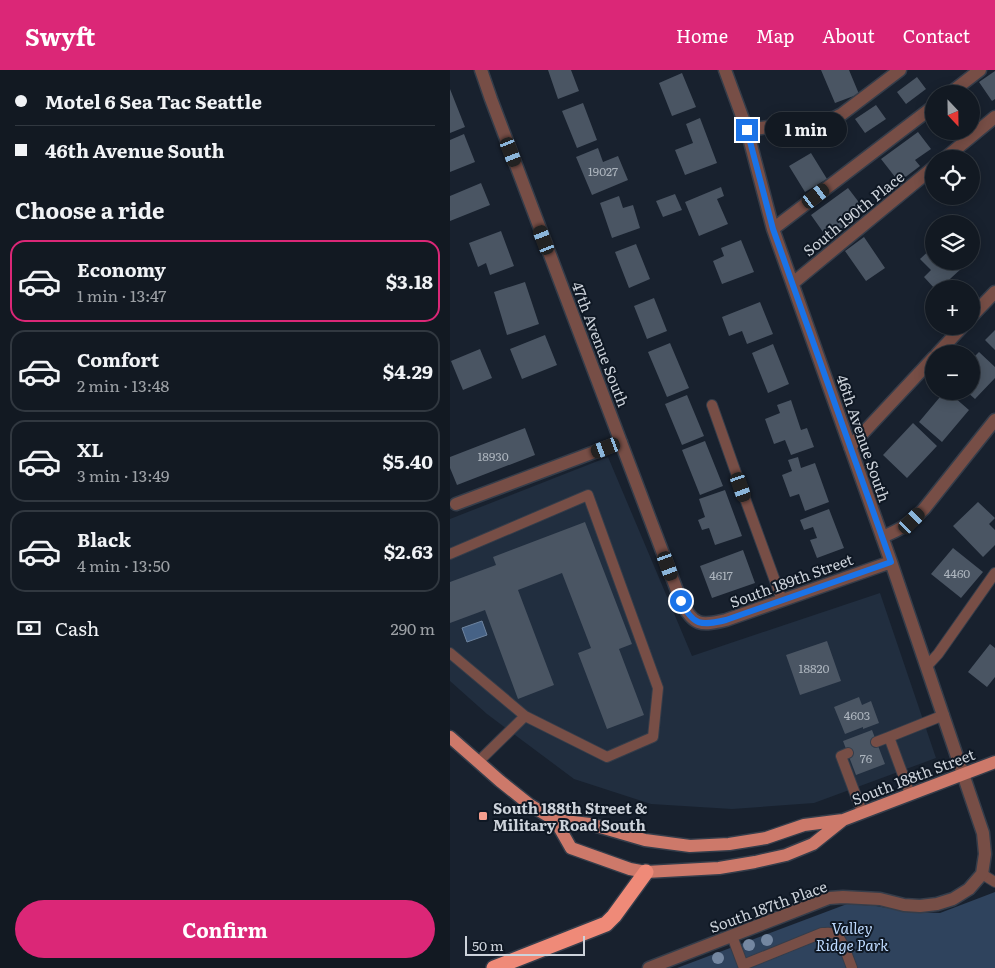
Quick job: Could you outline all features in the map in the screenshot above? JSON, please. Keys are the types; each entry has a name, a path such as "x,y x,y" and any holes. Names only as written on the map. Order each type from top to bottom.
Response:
{"highway":[{"path":"494,968 606,924 646,872"}],"main road":[{"name":"South 188th Street","path":"450,736 530,805 555,820 590,824 646,840 690,846 730,844 766,838 804,825 842,820 995,762"},
{"name":"South 188th Street","path":"555,820 571,848 630,869 646,872 719,868 786,855 813,844 842,820"}],"street":[{"name":"47th Avenue South","path":"481,70 681,601 690,615 700,624"},
{"name":"46th Avenue South","path":"725,70 747,130 773,229 891,562 983,833 985,854 982,874"},
{"path":"747,130 834,118 900,70"},
{"path":"961,85 980,70"},
{"path":"773,229 925,113"},
{"path":"955,150 995,117"},
{"name":"South 190th Place","path":"793,283 925,174"},
{"path":"980,308 995,292"},
{"path":"945,345 955,335"},
{"path":"850,446 925,367"},
{"path":"882,537 899,530 924,509 995,420"},
{"path":"456,504 621,442"},
{"name":"South 189th Street","path":"700,624 713,624 726,620 891,562"},
{"name":"South 187th Place","path":"658,966 829,898 880,899 904,905 920,906 937,904 953,899 969,888 982,874"}],"lane":[{"path":"712,404 746,504 782,600"},
{"path":"450,554 588,496 658,688 653,737 607,757 525,716 450,652"},
{"path":"926,666 938,654 995,574"},
{"path":"478,762 525,716"},
{"path":"876,742 944,716"},
{"path":"889,737 910,794"},
{"path":"848,753 841,756 862,812"},
{"path":"982,874 995,882"},
{"path":"732,936 744,966 822,933 835,934 840,938 852,968"}],"shaded area":[{"path":"608,457 692,656 880,593 936,758 814,803 732,809 651,804 574,779 487,714 450,681 450,519"},
{"path":"482,621 487,635 467,642 462,628"}],"green space":[{"name":"Valley Ridge Park","path":"995,892 995,968 677,968 847,904 876,906 910,912 940,913"}],"building":[{"path":"548,70 571,70 579,91 558,99"},
{"path":"821,70 849,70 859,94 835,103"},
{"path":"995,71 995,99 992,101 979,82"},
{"path":"682,73 696,107 672,116 659,83"},
{"path":"917,77 925,88 925,90 906,104 897,92"},
{"path":"450,89 465,127 450,133"},
{"path":"583,103 597,140 577,148 562,111"},
{"path":"876,105 886,119 865,133 855,119"},
{"path":"700,118 717,163 685,175 675,150 693,143 686,124"},
{"path":"918,132 931,149 925,150 925,153 915,160 920,166 899,182 881,159"},
{"path":"464,134 475,162 450,172 450,140"},
{"path":"598,148 603,162 618,156 628,180 592,195 576,157"},
{"path":"811,153 827,179 805,192 789,166"},
{"path":"481,183 490,205 450,221 450,196"},
{"path":"721,187 724,196 717,199 728,224 699,236 685,202"},
{"path":"848,188 861,205 844,217 849,224 828,239 811,215"},
{"path":"675,194 682,210 663,217 656,201"},
{"path":"619,196 623,208 633,205 640,228 612,238 600,203"},
{"path":"501,231 514,266 490,275 486,263 478,267 469,243"},
{"path":"864,237 885,268 866,281 845,251"},
{"path":"741,240 754,272 722,284 713,261 724,256 721,248"},
{"path":"636,244 650,279 629,288 615,252"},
{"path":"925,254 925,264 920,259"},
{"path":"931,270 960,270 949,280 927,280 924,277"},
{"path":"525,282 539,324 507,335 494,292"},
{"path":"654,298 667,331 647,339 634,306"},
{"path":"760,302 773,334 747,344 742,331 729,336 722,317"},
{"path":"995,330 995,350 985,340"},
{"path":"545,335 557,365 522,379 510,349"},
{"path":"670,343 689,388 667,397 648,352"},
{"path":"773,344 789,384 768,393 752,353"},
{"path":"480,349 492,378 463,390 451,361"},
{"path":"980,353 995,367 995,378 980,394"},
{"path":"687,395 704,436 682,445 665,404"},
{"path":"791,400 801,430 807,428 814,447 791,455 785,440 774,444 765,419 780,413 777,405"},
{"path":"937,400 957,400 969,410 942,442 919,422"},
{"path":"913,423 937,446 907,478 883,455"},
{"path":"525,428 535,455 457,485 450,468 450,457"},
{"path":"705,441 723,486 700,495 682,450"},
{"path":"798,457 801,468 815,463 829,502 805,511 799,494 790,497 782,475 792,471 788,460"},
{"path":"725,490 742,536 715,545 709,528 702,530 698,520 705,517 699,499"},
{"path":"978,502 995,518 989,524 995,530 995,545 983,557 953,526"},
{"path":"829,509 844,548 817,558 810,540 817,538 813,527 804,530 800,520"},
{"path":"585,522 632,644 619,649 644,715 607,729 578,653 591,648 562,573 518,590 554,685 518,699 485,610 450,623 450,582 496,565 493,557"},
{"path":"953,548 983,572 961,598 931,574"},
{"path":"743,550 755,583 712,598 700,566"},
{"path":"827,641 841,681 800,695 786,655"},
{"path":"990,644 995,648 995,677 987,687 968,672"},
{"path":"859,697 862,705 871,701 879,723 845,734 834,707"},
{"path":"872,730 885,764 856,775 843,741"}],"place":[{"name":"South 188th Street & Military Road South","path":"483,816"}],"route":[{"path":"681,601 694,620 700,624 713,624 891,562 773,229 747,130"}]}
